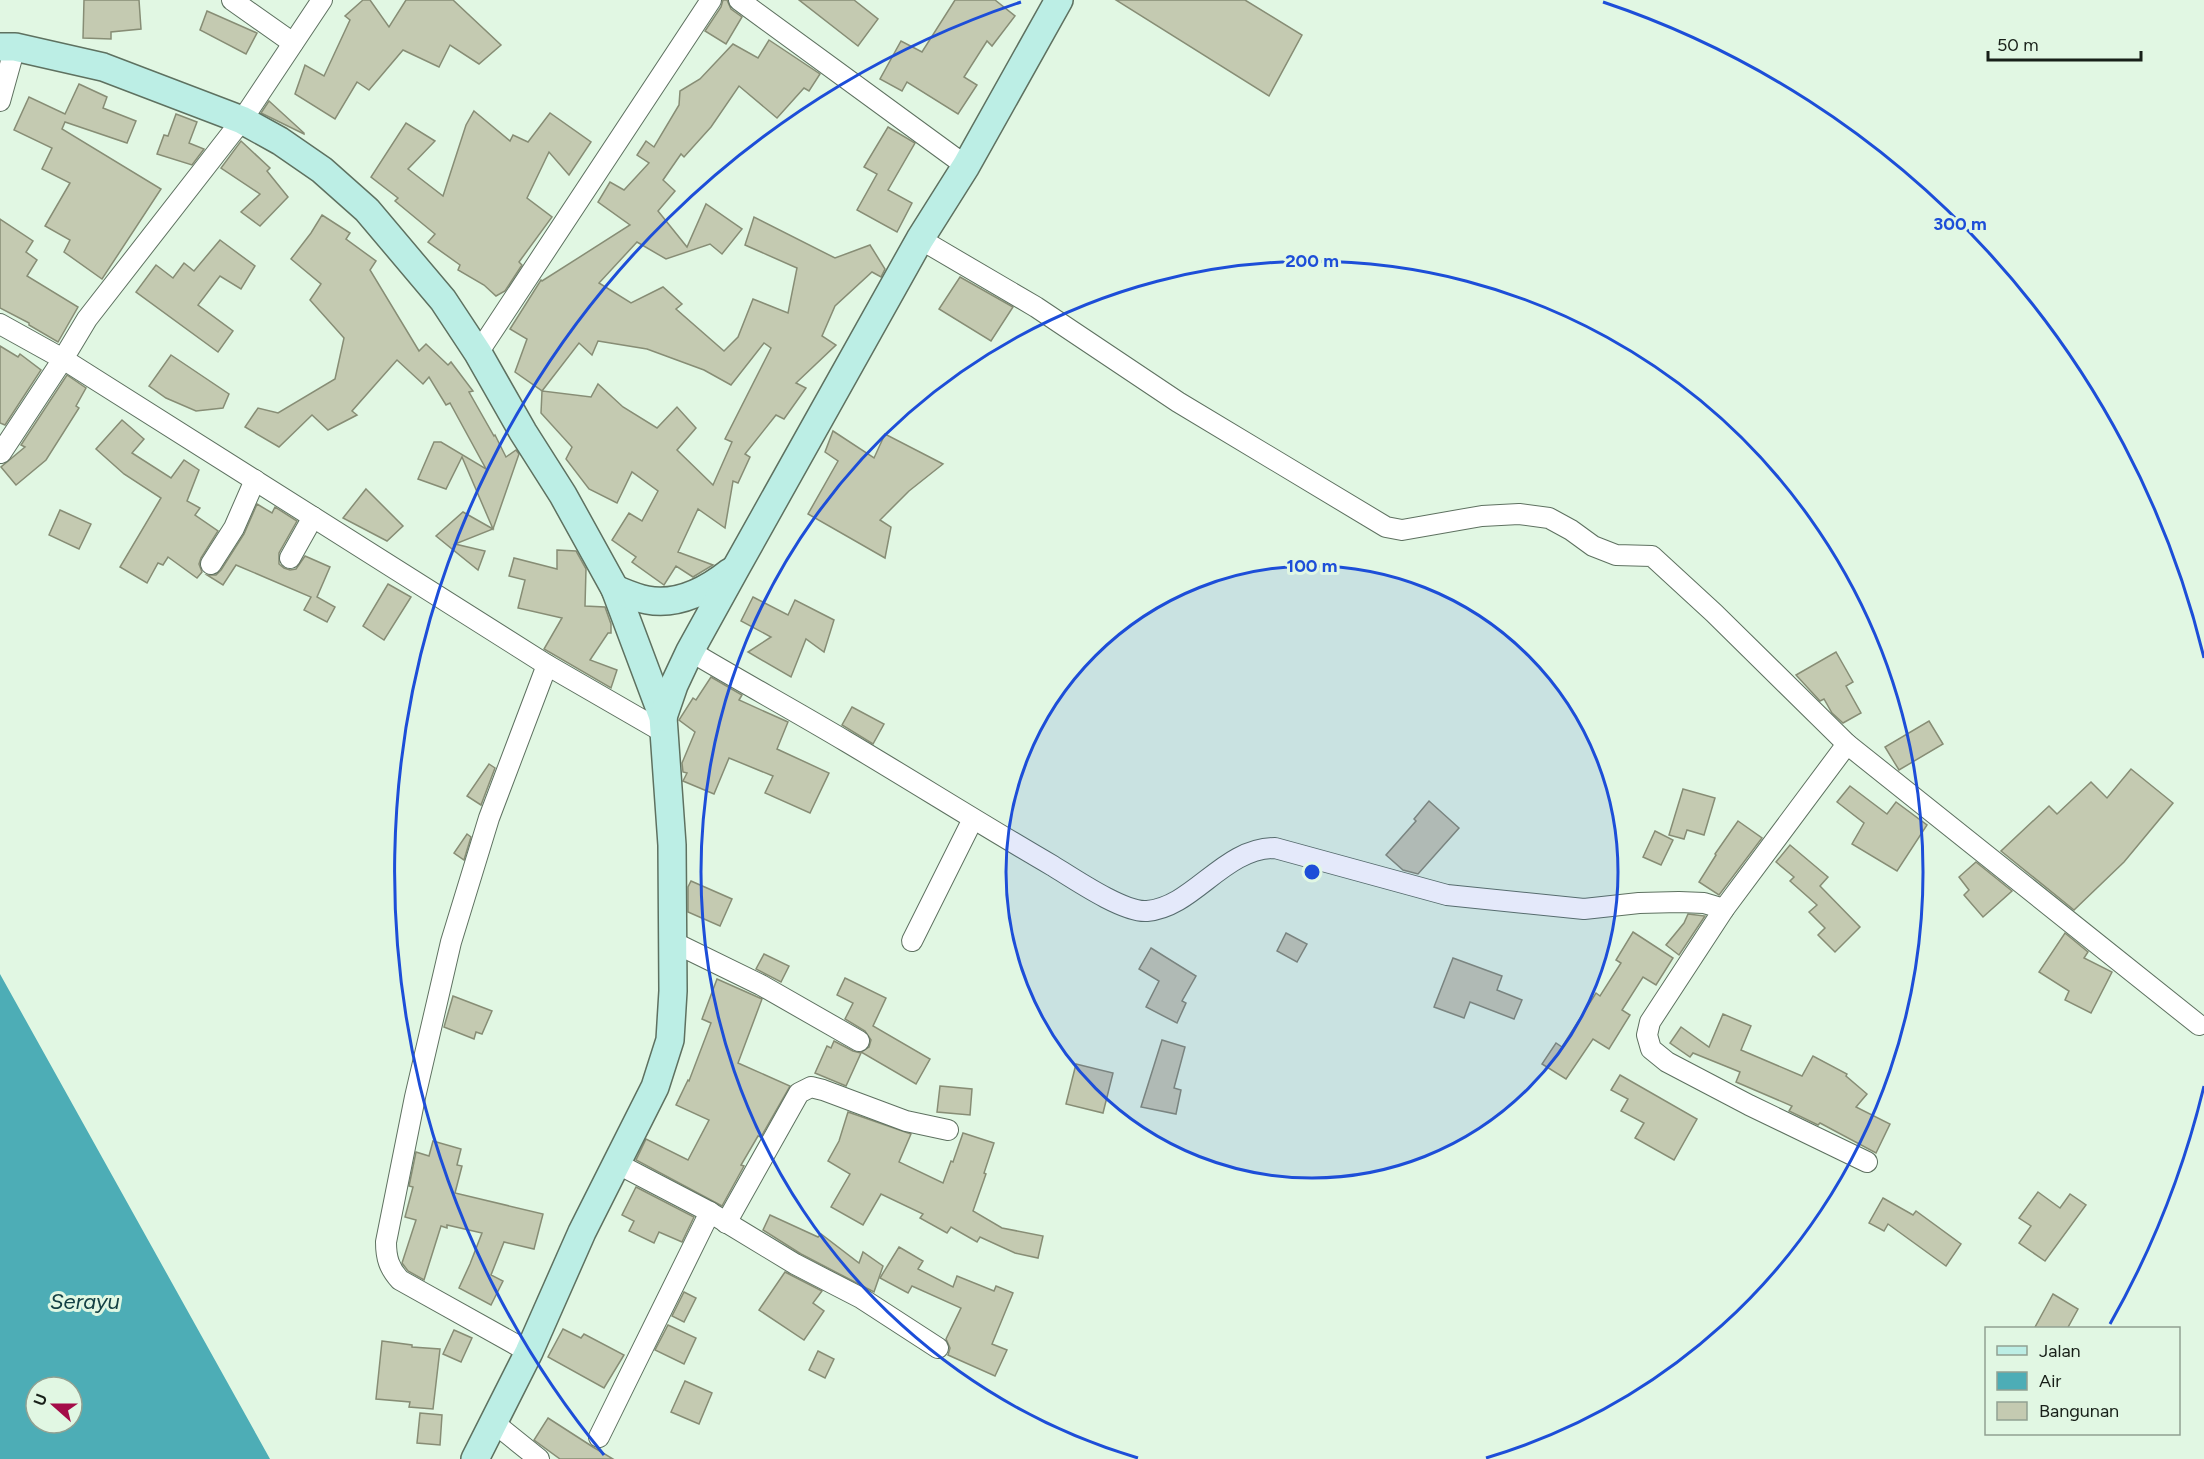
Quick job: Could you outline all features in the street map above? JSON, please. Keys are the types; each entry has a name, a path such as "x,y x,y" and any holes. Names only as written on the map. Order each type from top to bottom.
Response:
{"main road":[{"path":"663,725 674,685 690,651 920,239 966,166 1059,0"},
{"path":"8,47 103,67 242,120 280,141 322,170 367,210 443,300 478,353 562,495 615,589 663,725 672,845 674,991 670,1040 655,1087 582,1232 529,1352 475,1459"},
{"path":"615,589 645,600 666,602 709,588 737,566"}],"street":[{"path":"232,0 293,43"},
{"path":"1,453 87,319 242,120 322,0"},
{"path":"478,353 711,0"},
{"path":"739,0 966,166"},
{"path":"0,101 8,47"},
{"path":"920,239 1036,307 1178,402 1386,527 1402,530 1482,516 1519,514 1549,518 1593,546 1616,555 1652,556 1714,613 1847,744 2199,1025"},
{"path":"0,324 63,359 547,665 663,725"},
{"path":"211,564 234,528 255,480"},
{"path":"290,558 313,517"},
{"path":"690,651 847,741 973,819 1118,904 1146,911 1170,904 1242,855 1259,848 1275,849 1447,895 1584,909 1639,903 1679,902 1704,903 1724,909"},
{"path":"529,1352 400,1280 391,1270 386,1256 386,1242 415,1097 451,942 489,818 547,665"},
{"path":"1847,744 1724,909 1650,1022 1647,1035 1651,1049 1667,1062 1867,1162"},
{"path":"912,941 973,819"},
{"path":"673,942 761,985 859,1041"},
{"path":"599,1437 718,1218 799,1093 811,1087 906,1121 948,1130"},
{"path":"616,1163 718,1218 795,1264 861,1298 938,1348"},
{"path":"493,1422 539,1459"}],"water":[{"name":"Serayu","path":"0,974 270,1459 0,1459"}],"building":[{"path":"84,0 139,0 141,29 111,32 111,39 83,38"},
{"path":"363,0 370,0 389,27 406,0 453,0 501,45 479,64 450,45 439,67 403,50 369,90 357,82 335,119 295,94 305,65 324,76 350,20 345,16"},
{"path":"723,0 727,0 731,9 742,17 726,44 705,31"},
{"path":"799,0 854,0 878,19 858,46"},
{"path":"955,0 995,0 1015,16 992,46 987,41 964,77 977,85 958,114 907,82 902,91 880,79 901,41 922,52"},
{"path":"1116,0 1245,0 1302,35 1269,96"},
{"path":"207,11 257,33 246,54 200,30"},
{"path":"769,40 820,74 809,91 804,88 777,118 739,86 711,127 684,157 681,154 663,180 675,191 658,211 687,247 706,204 742,229 722,254 710,244 666,259 637,242 599,283 631,303 663,287 682,304 676,309 724,351 738,337 753,299 788,313 797,268 745,245 754,217 835,258 870,245 885,269 881,277 872,272 835,306 822,336 836,345 796,383 806,388 784,419 776,415 745,454 750,457 738,483 733,481 725,528 698,509 678,552 713,565 693,577 676,566 664,585 632,562 636,557 612,540 629,513 642,521 658,491 632,472 617,503 589,489 566,459 572,447 541,413 542,391 515,372 527,339 510,329 541,280 630,225 598,202 610,182 624,190 649,163 637,155 646,141 654,147 679,105 680,91 700,79 733,44 758,58","holes":["598,341 647,349 704,370 731,385 764,343 771,348 725,439 732,442 713,485 677,450 696,428 677,407 657,428 623,407 598,384 591,397 542,391 579,343 592,355"]},
{"path":"79,84 107,97 103,108 136,121 127,143 65,122 62,129 161,189 102,279 64,252 70,240 45,226 70,183 42,169 52,148 14,130 29,97 65,114"},
{"path":"269,101 304,133 304,134 261,113"},
{"path":"474,111 510,141 513,135 528,142 550,113 591,142 569,175 549,152 527,198 552,217 519,262 522,265 505,291 496,296 484,285 458,270 460,265 428,242 435,234 395,201 398,198 371,177 406,123 435,141 408,169 443,196 466,125"},
{"path":"176,114 197,122 189,143 204,149 192,165 157,154 164,135 168,136"},
{"path":"888,127 915,143 888,190 912,203 897,232 857,210 877,174 864,167"},
{"path":"241,141 270,168 267,171 288,197 260,226 241,212 260,194 221,168"},
{"path":"322,215 350,233 346,239 376,261 370,270 419,351 426,344 448,365 451,362 473,391 469,392 506,457 516,450 519,454 493,529 462,457 446,489 418,479 434,442 441,442 486,469 450,403 446,405 429,377 423,384 397,360 352,411 357,415 328,430 312,415 279,447 245,427 258,408 278,413 335,379 344,338 310,300 321,284 291,259"},
{"path":"0,219 33,241 26,252 37,260 27,276 78,307 58,342 0,308"},
{"path":"220,240 255,266 241,289 220,276 198,305 233,331 218,352 136,292 156,265 173,278 184,263 194,271"},
{"path":"960,277 1013,307 991,341 939,309"},
{"path":"0,346 18,357 20,354 41,370 5,425 0,423"},
{"path":"171,355 229,394 223,408 196,411 166,398 149,386"},
{"path":"67,375 86,388 76,406 79,408 46,460 16,485 1,467 25,447 21,445"},
{"path":"122,420 144,439 132,453 171,478 184,460 199,470 187,501 200,508 195,515 218,531 201,558 199,564 202,572 197,578 168,557 163,565 158,563 147,583 120,567 161,498 124,474 96,449"},
{"path":"833,431 874,458 885,434 943,464 909,491 880,520 891,527 885,558 808,514 838,461 825,452"},
{"path":"366,489 403,526 387,541 343,518"},
{"path":"257,504 272,513 275,507 297,521 279,553 279,564 290,570 296,569 305,556 330,567 317,597 335,607 327,622 304,610 311,597 236,565 223,585 207,575 216,575 221,570 244,534"},
{"path":"60,510 91,524 79,549 49,535"},
{"path":"463,512 493,529 455,544 485,551 478,570 436,536"},
{"path":"557,550 576,551 586,569 585,606 605,607 611,624 611,633 608,633 590,660 617,670 611,688 544,649 562,618 518,608 525,580 509,576 514,558 557,569"},
{"path":"388,584 411,597 384,640 363,626"},
{"path":"753,597 788,615 795,600 834,620 824,652 806,639 791,677 748,652 771,637 741,621"},
{"path":"1836,652 1853,682 1846,686 1861,713 1843,723 1832,713 1824,699 1820,701 1796,675"},
{"path":"711,677 742,695 739,700 788,722 777,749 829,773 810,813 765,793 773,776 729,758 714,794 683,781 687,773 683,772 682,763 695,732 679,720 693,698 696,700"},
{"path":"852,707 884,724 873,744 842,725"},
{"path":"1929,721 1943,744 1899,770 1885,747"},
{"path":"489,764 495,768 481,805 467,796"},
{"path":"2131,769 2173,803 2124,862 2074,910 2001,851 2049,806 2057,814 2091,782 2107,798"},
{"path":"1850,786 1887,814 1896,802 1927,825 1897,871 1852,844 1864,823 1837,802"},
{"path":"1683,789 1715,798 1704,835 1687,830 1684,839 1669,835"},
{"path":"1429,801 1459,828 1418,874 1403,870 1386,855 1416,821 1414,819"},
{"path":"1738,821 1762,838 1719,895 1699,882"},
{"path":"1655,831 1673,840 1661,865 1643,857"},
{"path":"467,834 471,837 464,860 454,853"},
{"path":"1790,845 1828,877 1820,886 1860,927 1835,952 1818,935 1825,928 1809,912 1817,905 1790,881 1794,877 1776,862"},
{"path":"1976,862 2012,891 1983,917 1964,895 1969,890 1959,877"},
{"path":"691,881 732,899 720,926 688,912 688,887"},
{"path":"1688,914 1705,916 1679,955 1666,945 1684,923"},
{"path":"1633,932 1673,958 1656,985 1643,977 1622,1010 1630,1015 1609,1049 1593,1039 1566,1079 1542,1064 1556,1043 1562,1047 1596,993 1600,996 1621,963 1616,960"},
{"path":"1286,933 1307,944 1297,962 1277,951"},
{"path":"2065,933 2088,952 2084,958 2112,972 2091,1013 2065,1000 2069,991 2039,972"},
{"path":"1151,948 1196,976 1182,1001 1186,1003 1177,1023 1146,1007 1159,981 1139,969"},
{"path":"764,954 789,966 781,982 756,969"},
{"path":"1453,958 1502,976 1497,990 1522,1000 1514,1019 1470,1002 1464,1018 1434,1007"},
{"path":"845,978 886,998 873,1026 930,1059 916,1084 861,1052 869,1047 871,1040 865,1031 845,1019 853,1003 837,995"},
{"path":"717,979 762,999 738,1063 790,1086 761,1137 758,1136 741,1165 744,1166 722,1206 636,1160 646,1139 688,1160 709,1120 676,1105 689,1081 711,1023 702,1019"},
{"path":"453,996 492,1011 482,1034 476,1032 474,1039 444,1027"},
{"path":"1723,1014 1751,1026 1741,1050 1802,1076 1813,1056 1847,1074 1846,1076 1867,1094 1856,1107 1890,1124 1876,1153 1820,1123 1818,1125 1789,1111 1792,1106 1736,1082 1740,1072 1693,1053 1690,1057 1670,1043 1681,1027 1709,1047"},
{"path":"1162,1040 1185,1047 1174,1088 1181,1090 1176,1114 1141,1107"},
{"path":"834,1041 861,1053 846,1086 815,1073 827,1046 831,1048"},
{"path":"1076,1064 1113,1073 1103,1113 1066,1104"},
{"path":"1620,1075 1697,1119 1674,1160 1635,1138 1644,1123 1621,1111 1628,1099 1611,1090"},
{"path":"940,1086 972,1089 970,1115 937,1112"},
{"path":"848,1112 911,1134 899,1162 943,1183 963,1133 994,1143 973,1211 1002,1228 1043,1236 1038,1258 1015,1253 980,1237 977,1242 951,1227 947,1233 920,1218 923,1214 881,1194 863,1225 831,1207 850,1174 828,1161 839,1141"},
{"path":"433,1141 461,1149 457,1165 462,1166 455,1193 543,1214 534,1249 504,1242 491,1275 503,1281 491,1305 459,1288 482,1233 447,1225 447,1228 441,1226 424,1280 408,1271 402,1263 416,1220 405,1217 413,1187 409,1186 416,1152 429,1156"},
{"path":"636,1187 694,1217 682,1242 659,1232 654,1243 629,1231 634,1221 622,1215"},
{"path":"2038,1192 2060,1208 2070,1194 2086,1205 2045,1261 2019,1243 2031,1226 2019,1218"},
{"path":"1883,1198 1913,1215 1916,1211 1961,1244 1946,1266 1888,1224 1884,1231 1869,1223"},
{"path":"770,1215 818,1237 821,1234 859,1263 863,1252 883,1266 874,1292 801,1254 763,1230"},
{"path":"899,1247 923,1261 918,1269 953,1287 957,1276 994,1291 996,1286 1013,1293 992,1344 1007,1350 995,1376 948,1355 950,1348 946,1339 961,1308 912,1286 908,1293 880,1278"},
{"path":"785,1272 822,1291 813,1303 824,1311 804,1340 759,1310"},
{"path":"684,1292 696,1298 684,1322 672,1316"},
{"path":"2053,1294 2078,1309 2068,1327 2035,1327"},
{"path":"668,1325 696,1338 684,1364 655,1350"},
{"path":"563,1329 581,1338 584,1334 624,1355 604,1388 548,1357"},
{"path":"454,1330 472,1338 461,1362 443,1354"},
{"path":"382,1341 412,1345 412,1347 440,1349 433,1409 409,1407 410,1402 376,1399"},
{"path":"818,1351 834,1359 825,1378 809,1370"},
{"path":"685,1381 712,1393 699,1424 671,1412"},
{"path":"420,1413 442,1415 440,1445 417,1443"},
{"path":"548,1418 613,1459 560,1459 534,1440"}]}
